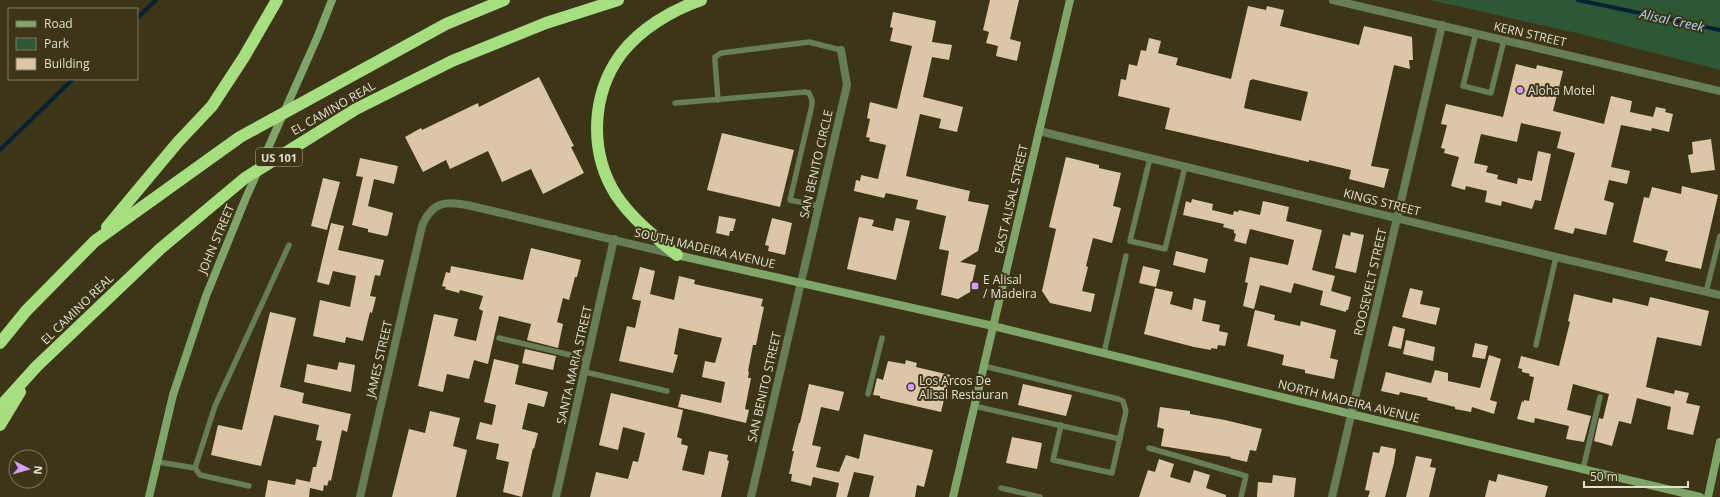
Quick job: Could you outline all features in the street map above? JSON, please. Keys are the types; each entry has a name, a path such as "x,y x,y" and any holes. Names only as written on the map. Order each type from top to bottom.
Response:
{"highway":[{"path":"95,241 178,142 212,106 244,57 277,0"},
{"name":"EL CAMINO REAL","path":"0,343 26,310 95,241 240,137 446,24 504,0"},
{"name":"EL CAMINO REAL","path":"0,407 36,367 160,249 252,174 356,109 452,61 546,23 618,0"},
{"path":"677,255 642,226 616,195 603,165 599,150 597,137 598,110 604,86 609,75 621,54 630,44 656,23 701,0"},
{"path":"0,425 36,367"}],"main road":[{"name":"JOHN STREET","path":"149,497 173,395 206,296 245,200 317,38 332,0"},
{"name":"EAST ALISAL STREET","path":"953,497 1070,0"},
{"name":"SOUTH MADEIRA AVENUE","path":"677,255 994,326"},
{"name":"NORTH MADEIRA AVENUE","path":"994,326 1351,414 1700,497"},
{"path":"1708,497 1720,442"}],"street":[{"name":"KERN STREET","path":"1334,0 1720,91"},
{"name":"ROOSEVELT STREET","path":"1332,497 1442,25"},
{"name":"SAN BENITO CIRCLE","path":"801,283 847,85 841,50"},
{"name":"KINGS STREET","path":"1039,131 1556,257 1720,295"},
{"name":"SOUTH MADEIRA AVENUE","path":"422,226 430,210 444,202 452,202 677,255"},
{"name":"JAMES STREET","path":"360,497 422,226"},
{"name":"SANTA MARIA STREET","path":"556,497 614,239"},
{"name":"SAN BENITO STREET","path":"751,497 801,283"}],"lane":[{"path":"1476,34 1463,86 1491,93 1504,40"},
{"path":"718,100 715,61 716,57 721,52 809,42 841,50"},
{"path":"675,103 805,92 809,93 812,100 812,105 790,200 818,206"},
{"path":"1150,158 1130,241 1165,249 1185,167"},
{"path":"1706,292 1720,236"},
{"path":"195,468 215,406 289,245"},
{"path":"1104,353 1126,256"},
{"path":"1536,345 1556,257"},
{"path":"498,338 587,359"},
{"path":"868,394 882,338"},
{"path":"984,366 1123,401 1126,411 1112,473 1053,460 1061,426"},
{"path":"584,372 667,391"},
{"path":"1583,469 1600,397"},
{"path":"974,406 1120,439"},
{"path":"1149,448 1246,476 1241,497"},
{"path":"158,462 195,468 200,474 249,486"},
{"path":"1001,488 1040,497"}],"green space":[{"path":"1430,0 1720,0 1720,70 1581,34"}],"building":[{"path":"990,0 1019,0 1010,39 1021,42 1017,61 996,56 998,46 986,43 989,32 983,30"},
{"path":"1248,6 1266,10 1267,6 1284,10 1280,26 1359,45 1364,26 1412,37 1413,60 1409,60 1410,69 1394,65 1371,166 1389,169 1384,188 1349,179 1351,170 1309,160 1309,162 1165,129 1170,108 1118,96 1121,79 1126,80 1129,64 1137,66 1141,50 1146,51 1149,38 1161,41 1158,53 1178,58 1176,65 1231,79","holes":["1252,79 1308,92 1301,121 1244,108 1250,80"]},
{"path":"893,12 936,21 932,42 952,45 949,60 932,57 923,97 963,107 957,132 939,128 941,119 920,114 906,176 970,191 968,201 989,205 978,251 960,262 976,265 970,292 958,299 941,295 949,251 939,249 946,216 916,209 918,200 886,193 884,198 854,191 856,180 860,181 861,175 878,179 886,145 869,141 870,138 866,137 870,119 867,118 870,102 897,109 912,46 890,41 893,28 890,27"},
{"path":"1516,64 1536,69 1537,65 1563,71 1553,111 1604,124 1611,96 1632,101 1630,112 1653,117 1656,107 1666,109 1665,112 1673,114 1669,132 1652,128 1651,131 1621,125 1611,167 1630,171 1627,184 1609,180 1604,200 1614,203 1606,235 1575,228 1573,234 1554,229 1575,153 1557,148 1561,132 1521,123 1517,142 1481,134 1474,163 1488,166 1486,172 1498,175 1497,179 1517,184 1518,178 1532,181 1538,151 1551,154 1541,201 1535,200 1532,209 1502,201 1501,206 1485,202 1487,191 1466,186 1465,190 1451,186 1459,157 1444,153 1445,149 1441,148 1447,125 1441,124 1446,104 1503,117"},
{"path":"539,77 574,146 571,147 584,173 543,194 531,169 502,182 488,151 450,169 446,160 423,172 405,137 421,128 422,130 478,103 479,107"},
{"path":"722,133 794,150 780,207 707,190"},
{"path":"1711,139 1715,170 1691,173 1688,155 1693,154 1692,142"},
{"path":"1066,157 1099,165 1099,168 1121,173 1113,206 1121,208 1112,243 1093,238 1086,266 1088,267 1082,291 1095,294 1091,312 1050,303 1042,291 1056,229 1049,227"},
{"path":"360,158 398,166 394,184 374,179 368,206 393,213 388,235 386,236 368,232 368,229 352,225 363,177 356,176"},
{"path":"323,178 340,182 327,230 311,226"},
{"path":"1682,186 1718,195 1701,269 1665,261 1668,251 1633,242 1644,197 1649,198 1652,187 1681,194"},
{"path":"1192,199 1213,204 1212,210 1233,215 1234,211 1238,212 1239,210 1260,215 1263,201 1289,207 1286,221 1322,230 1312,270 1335,276 1331,291 1351,297 1348,310 1346,310 1346,312 1320,305 1323,291 1294,283 1291,293 1260,285 1254,309 1243,306 1248,283 1245,282 1250,257 1288,265 1294,240 1250,229 1246,244 1234,241 1236,234 1234,233 1234,230 1223,227 1224,224 1183,215 1186,201 1191,203"},
{"path":"719,216 736,219 733,231 730,231 729,236 716,233"},
{"path":"859,217 874,220 872,226 893,231 896,218 910,221 896,280 847,269"},
{"path":"772,218 792,223 785,255 768,251 769,246 765,245"},
{"path":"331,223 344,226 338,250 384,260 380,276 375,275 370,296 376,297 372,313 370,312 363,341 346,337 345,343 313,336 320,300 350,307 356,276 333,271 329,285 317,282"},
{"path":"1351,232 1364,235 1356,273 1335,268 1343,234 1350,236"},
{"path":"531,248 581,260 569,300 563,298 557,322 563,324 558,348 527,340 531,324 499,316 488,364 474,360 469,379 447,374 443,392 418,386 434,314 458,319 454,336 476,341 483,311 479,309 483,296 460,290 459,293 445,289 446,287 442,286 446,272 450,273 451,266 523,280"},
{"path":"1176,251 1208,259 1205,273 1173,265"},
{"path":"1143,266 1160,270 1156,287 1139,283"},
{"path":"640,267 655,271 650,294 674,300 679,276 695,280 694,284 763,299 761,306 764,307 756,345 753,345 748,371 748,378 751,378 745,409 749,410 746,423 678,407 681,394 721,403 725,382 702,377 705,361 715,363 722,338 679,328 674,354 678,355 673,373 619,361 627,326 635,328 641,301 632,299"},
{"path":"1155,288 1173,292 1170,304 1192,310 1194,298 1206,301 1202,321 1220,325 1219,331 1228,333 1225,346 1218,345 1217,349 1211,348 1211,350 1144,334"},
{"path":"1410,288 1423,291 1420,304 1440,308 1436,325 1402,317"},
{"path":"1574,294 1612,303 1613,298 1648,306 1650,297 1709,311 1701,346 1657,337 1646,387 1674,394 1675,390 1689,393 1686,403 1700,406 1693,435 1667,429 1671,407 1637,398 1631,424 1619,421 1612,446 1594,441 1599,418 1603,419 1609,394 1573,384 1567,410 1591,416 1584,442 1566,439 1569,426 1535,418 1534,423 1517,419 1522,401 1529,401 1534,377 1529,376 1530,374 1522,372 1522,369 1518,368 1521,356 1559,366 1570,322 1568,321"},
{"path":"1255,310 1275,315 1274,320 1300,326 1301,321 1336,330 1330,358 1338,360 1334,379 1305,373 1305,370 1282,365 1284,355 1247,346"},
{"path":"270,312 296,318 280,387 304,393 302,403 351,414 347,432 342,430 331,481 329,480 327,486 324,485 323,491 310,488 309,497 265,497 268,480 295,485 296,479 310,482 313,467 316,467 322,441 316,440 319,425 274,415 261,466 211,455 218,425 242,430"},
{"path":"1393,326 1405,329 1401,349 1388,346"},
{"path":"1406,340 1435,347 1433,361 1403,354"},
{"path":"1475,343 1488,346 1485,359 1472,357"},
{"path":"525,349 556,356 553,370 522,363"},
{"path":"1489,355 1501,359 1490,400 1497,402 1494,414 1472,407 1471,412 1455,409 1455,407 1427,400 1428,398 1400,392 1399,395 1381,391 1386,372 1431,383 1435,370 1448,373 1448,381 1480,388"},
{"path":"494,359 519,365 515,384 548,392 544,407 528,403 522,429 538,433 534,449 533,448 522,497 503,492 509,462 496,459 499,444 476,439 480,422 492,425 496,405 484,402"},
{"name":"Los Arcos De Alisal Restauran","path":"906,360 917,363 916,367 950,375 941,412 880,398 880,396 873,395 877,378 883,380 888,361 905,364"},
{"path":"339,362 355,365 351,392 304,382 307,364 337,370"},
{"path":"809,384 844,392 839,411 821,407 812,445 821,447 816,467 839,472 846,455 859,459 864,434 933,450 924,487 917,485 915,497 869,497 874,476 854,472 847,497 836,497 839,483 813,477 811,486 791,481 792,474 789,474 794,451 792,451"},
{"path":"1023,384 1072,395 1066,416 1018,405"},
{"path":"611,393 683,410 677,437 682,439 681,444 688,446 682,470 704,475 709,451 728,455 727,460 729,461 721,497 590,497 596,472 628,479 633,461 638,462 645,433 623,427 618,450 599,445"},
{"path":"1160,407 1190,411 1190,414 1225,420 1262,429 1256,451 1250,450 1247,462 1230,458 1231,457 1161,446 1164,429 1157,427"},
{"path":"430,411 460,418 453,446 467,450 456,497 392,497 409,429 425,433"},
{"path":"1012,437 1042,443 1037,469 1006,463"},
{"path":"1381,446 1396,449 1394,463 1385,497 1368,497 1370,491 1365,490 1373,452 1379,453"},
{"path":"1416,456 1432,459 1430,467 1436,468 1429,497 1406,497"},
{"path":"1159,459 1174,464 1170,477 1190,483 1194,470 1210,475 1206,488 1226,495 1226,497 1139,497 1148,470 1155,472"},
{"path":"1498,474 1548,486 1545,497 1485,497 1489,480 1496,482"},
{"path":"1273,475 1296,478 1294,497 1257,497 1258,482 1272,483"}],"waterway":[{"name":"Alisal Creek","path":"138,17 156,0"},
{"name":"Alisal Creek","path":"1578,0 1720,30"},
{"name":"Alisal Creek","path":"0,150 72,80"}],"place":[{"name":"Aloha Motel","path":"1520,90"},
{"name":"E Alisal / Madeira","path":"975,286"},
{"name":"Los Arcos De Alisal Restauran","path":"911,387"}]}
